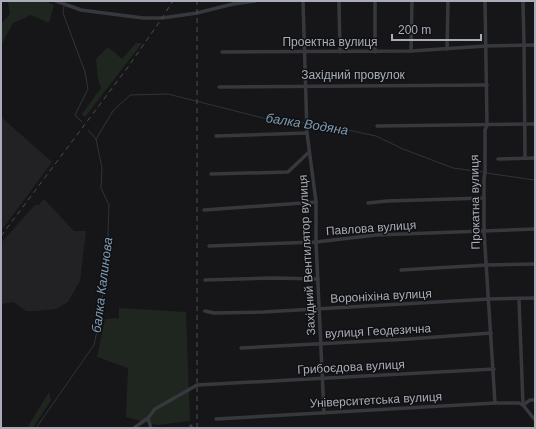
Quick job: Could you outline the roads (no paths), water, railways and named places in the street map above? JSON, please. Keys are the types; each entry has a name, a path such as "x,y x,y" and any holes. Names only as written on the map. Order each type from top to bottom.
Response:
{"street":[{"path":"57,1 81,10 143,18 162,18 197,13 233,4 255,1"},
{"name":"Західний Вентилятор вулиця","path":"303,1 307,133 316,202 316,242 322,344 324,413"},
{"path":"339,1 340,52"},
{"path":"374,1 375,52"},
{"path":"411,51 412,1"},
{"path":"447,49 448,1"},
{"name":"Прокатна вулиця","path":"485,1 487,125 485,130 484,231 495,403"},
{"path":"522,1 525,158"},
{"name":"Проектна вулиця","path":"222,52 375,52 535,45"},
{"name":"Західний провулок","path":"219,87 306,85 487,85"},
{"path":"377,126 535,124"},
{"path":"216,136 307,133"},
{"path":"212,174 288,172 309,152"},
{"path":"498,159 535,158"},
{"path":"368,203 484,198"},
{"path":"204,210 316,202"},
{"name":"Павлова вулиця","path":"209,246 316,242 376,236 535,230"},
{"path":"402,270 535,264"},
{"path":"205,280 272,278 318,279"},
{"name":"Вороніхіна вулиця","path":"205,311 214,313 320,309 489,299 535,298"},
{"path":"519,299 524,405 535,420"},
{"name":"вулиця Геодезична","path":"242,348 491,333"},
{"name":"Грибоєдова вулиця","path":"134,428 148,418 155,409 197,385 494,369"},
{"path":"524,405 530,400 535,400"},
{"name":"Університетська вулиця","path":"216,419 495,403 518,403 524,405"},
{"path":"148,418 151,428"}],"waterway":[{"name":"балка Калинова","path":"64,6 63,13 85,72 88,89 75,115 82,122"},
{"name":"балка Водяна","path":"96,139 113,111 130,95 168,94 267,119 305,123"},
{"name":"балка Водяна","path":"308,124 329,126 376,136 403,149 453,168 483,172"},
{"name":"балка Калинова","path":"36,428 94,345 99,322 107,260 109,205 101,188 102,168 96,139 88,130"},
{"name":"балка Водяна","path":"486,173 535,180"}],"railway":[{"path":"1,236 128,67 173,1"},
{"path":"197,1 197,428"}]}
